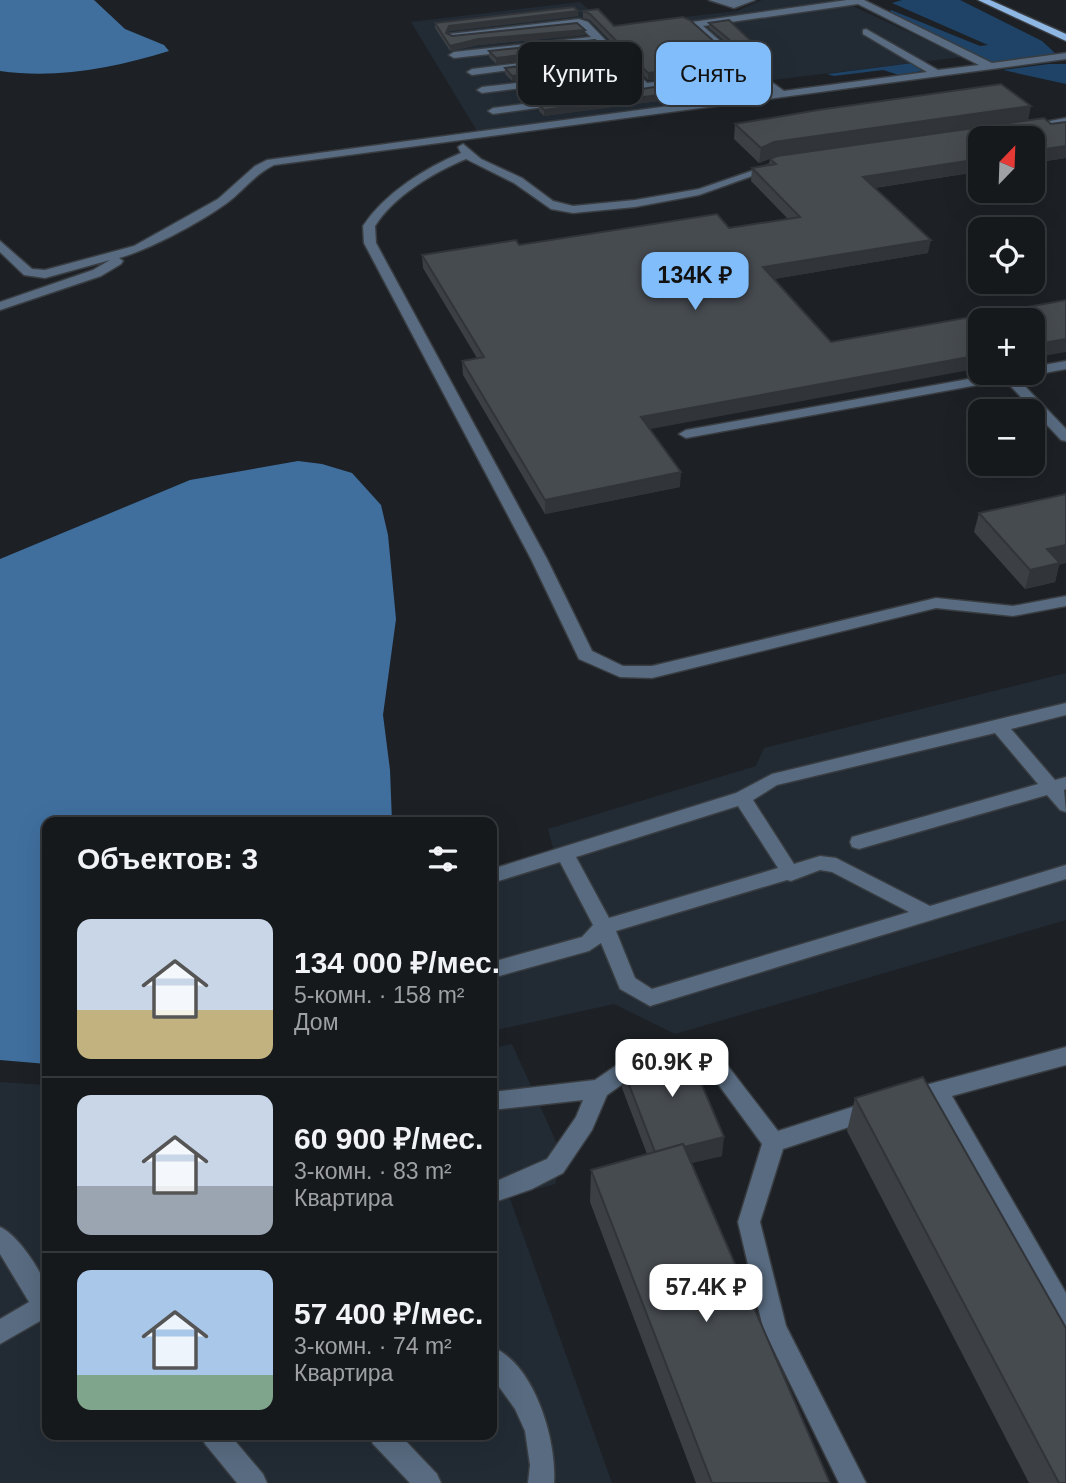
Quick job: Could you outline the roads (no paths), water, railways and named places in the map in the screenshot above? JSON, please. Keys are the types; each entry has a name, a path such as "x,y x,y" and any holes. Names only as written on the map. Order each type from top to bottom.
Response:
{"main road":[{"path":"983,0 1066,38"}],"lane":[{"path":"714,0 734,5 750,0"},
{"path":"716,42 695,24 858,0 992,67"},
{"path":"452,36 579,22 585,24 600,42"},
{"path":"866,32 938,74"},
{"path":"454,55 597,39"},
{"path":"0,306 97,273 222,201 259,168 271,162 1066,56"},
{"path":"472,72 518,66"},
{"path":"642,84 649,90 642,91"},
{"path":"645,86 656,85"},
{"path":"482,90 518,86"},
{"path":"771,86 781,93"},
{"path":"493,111 539,105"},
{"path":"1028,126 1066,121"},
{"path":"458,136 466,155 516,180 562,209 583,211 711,189 773,163 801,159"},
{"path":"466,155 449,160 422,177 373,219 368,232 370,243 539,559 585,654 620,671 652,672 936,603 1013,611 1066,601"},
{"path":"0,245 28,272 45,274 138,249"},
{"path":"1045,369 1066,365"},
{"path":"686,434 968,383"},
{"path":"1017,385 1066,437"},
{"path":"497,874 742,798 772,780 1066,709"},
{"path":"999,726 1059,785 1066,805"},
{"path":"859,842 1059,785"},
{"path":"742,798 791,874"},
{"path":"565,853 604,927 627,983 650,998 1066,872"},
{"path":"497,969 589,943 604,927 791,874 820,863 836,865 929,914"},
{"path":"497,1100 599,1089 643,1058 690,1052 717,1068 774,1142"},
{"path":"774,1142 938,1091 1066,1056"},
{"path":"497,1191 524,1182 555,1166 584,1123 599,1089"},
{"path":"938,1091 1066,1316"},
{"path":"774,1142 749,1222 775,1328 853,1483"},
{"path":"0,1238 12,1250 42,1299"},
{"path":"0,1332 42,1307"},
{"path":"497,1366 532,1411 541,1438 544,1465 541,1483"},
{"path":"218,1440 254,1483"},
{"path":"387,1440 428,1483"}]}
